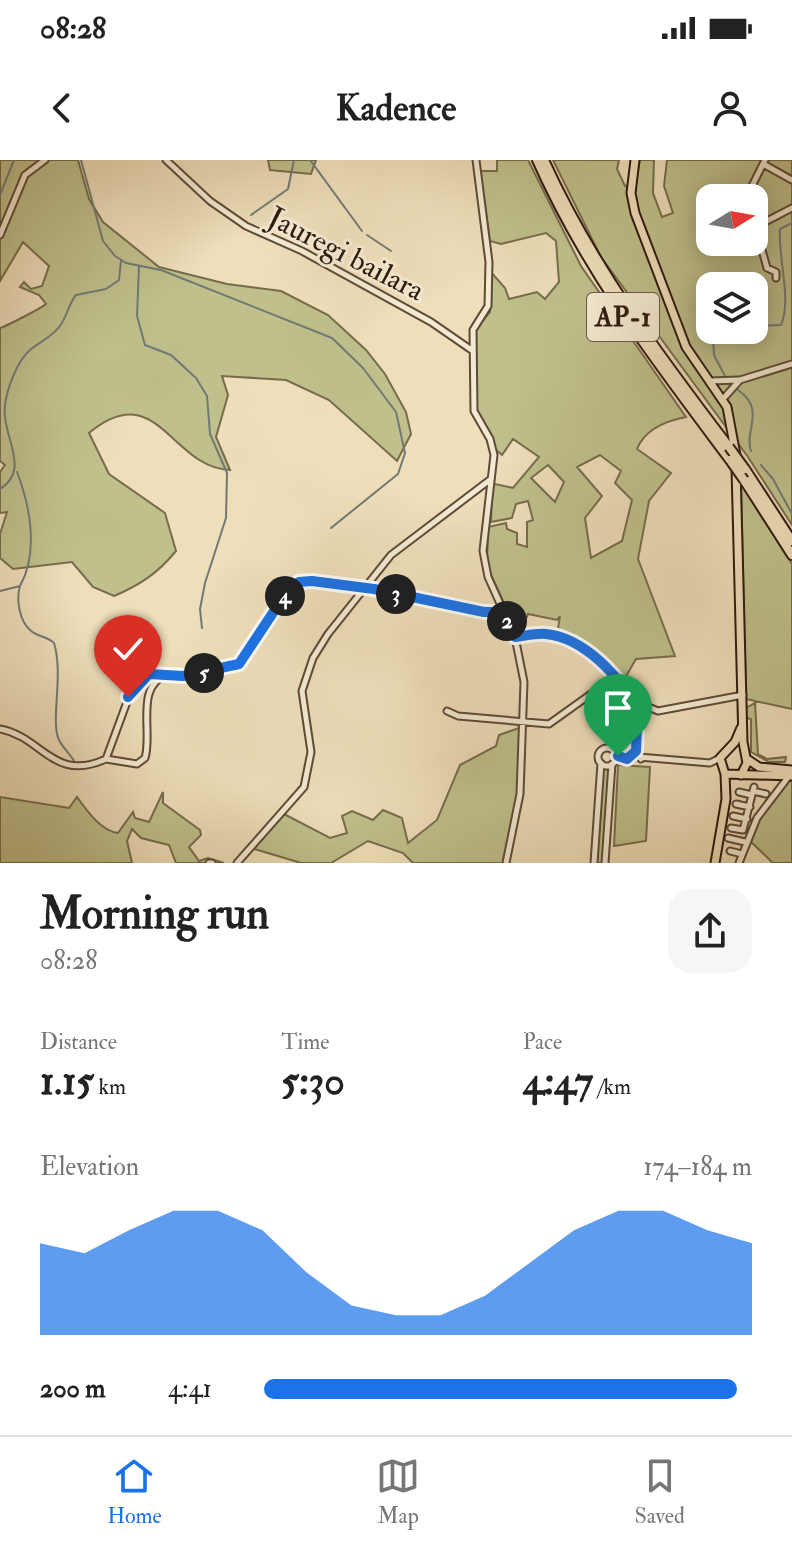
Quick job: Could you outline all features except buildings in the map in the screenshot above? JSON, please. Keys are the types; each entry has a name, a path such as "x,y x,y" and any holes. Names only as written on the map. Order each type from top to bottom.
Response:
{"highway":[{"name":"AP-1","path":"537,160 569,227 611,299 730,460 792,555"},
{"name":"AP-1","path":"544,160 568,212 616,295 745,469 792,541"}],"main road":[{"path":"633,162 631,193 635,213 682,338 723,399 735,437 746,757 726,799 720,822 718,863"},
{"path":"726,799 720,758 729,749 743,723"},
{"path":"729,749 759,767 791,774"},
{"path":"724,773 739,776 791,774"}],"street":[{"path":"0,235 25,175 45,160"},
{"name":"Jauregi bailara","path":"166,160 210,201 246,226 302,251 431,322 473,351"},
{"path":"476,160 489,262 488,306 475,325 473,351 474,411 492,445 492,479 483,551 488,577 515,637 524,682 525,722 517,820 506,863"},
{"path":"754,184 765,163 792,180"},
{"path":"768,220 792,208"},
{"path":"764,256 767,268 776,272 776,278"},
{"path":"710,381 740,380 792,364"},
{"path":"723,399 740,380"},
{"path":"237,863 304,787 311,752 302,691 313,658 328,634 398,549 456,509 492,479"},
{"path":"106,759 128,697 149,674 183,676 239,664 288,590 299,582 365,588 484,612 503,612"},
{"path":"515,637 551,635 577,646 602,662 617,684 642,706 668,711 692,703 743,695"},
{"path":"0,729 24,738 59,763 83,766 106,759 137,764 145,758 148,695 157,681 169,675"},
{"path":"447,711 458,716 549,724 605,684 617,684"},
{"path":"642,706 636,751 642,760"},
{"path":"594,863 601,763 598,756 604,748 611,749 618,759 605,863"},
{"path":"601,763 636,751"},
{"path":"618,759 710,763 720,758"},
{"path":"710,763 724,773"},
{"path":"733,816 748,814 791,774"},
{"path":"772,775 779,785"},
{"path":"739,792 753,791 768,796"},
{"path":"731,828 743,830 753,791"},
{"path":"739,863 745,842 768,796"},
{"path":"736,804 748,814"},
{"path":"728,838 745,842"},
{"path":"730,851 742,854"}],"green space":[{"path":"0,160 78,160 89,199 103,222 159,267 227,284 281,291 328,315 366,350 385,374 406,412 411,434 397,461 329,400 286,380 222,376 228,395 216,437 230,470 210,465 148,419 131,414 112,418 89,433 109,474 165,513 176,551 162,566 140,583 114,596 93,587 72,562 13,569 0,558 0,534 7,512 0,513 0,472 5,465 0,461 0,328 46,304 39,295 20,287 24,282 31,289 42,286 49,266 23,242 0,281"},
{"path":"268,160 316,160 311,174 270,170"},
{"path":"497,160 528,160 581,266 686,417 657,427 645,436 637,449 671,473 649,501 638,559 675,656 636,659 625,678 583,646 557,635 560,616 557,620 528,614 524,624 514,625 487,566 488,527 506,523 507,529 517,533 517,544 527,547 527,522 533,520 528,501 516,504 512,518 491,522 492,488 495,484 513,488 539,457 513,439 502,455 495,449 477,411 476,329 490,312 491,272 505,288 509,299 537,292 545,299 559,282 556,241 546,233 501,244 490,241 480,171 497,171","holes":["600,455 621,471 615,483 632,500 622,541 591,558 585,518 602,496 577,467","548,465 564,482 555,502 531,478"]},
{"path":"553,160 619,160 617,169 625,186 634,187 640,160 654,160 653,193 662,217 673,213 664,186 667,160 792,160 792,525 748,457 601,257"},
{"path":"741,483 792,564 792,709 746,699"},
{"path":"755,703 758,754 767,759 786,757 785,762 769,762 751,752 751,719 746,718 746,708"},
{"path":"522,727 517,796 503,863 413,863 403,853 368,841 331,863 301,863 251,848 284,814 330,838 347,833 342,816 352,811 373,820 383,810 402,818 408,843 437,820 460,765 496,746 499,735"},
{"path":"618,765 650,767 646,841 614,846"},
{"path":"602,768 609,768 604,863 596,863"},
{"path":"787,780 792,780 792,863 773,863 749,840 758,819"},
{"path":"163,792 163,803 200,830 201,835 189,847 199,861 208,858 224,863 176,863 169,845 141,838 132,829 127,841 132,863 0,863 0,797 69,808 77,797 100,824 118,833 133,812 135,818 149,822"}],"waterway":[{"path":"0,195 14,160"},
{"path":"81,160 103,241 115,256 126,263 161,270 332,338 363,368 396,412 405,453 398,474 331,528"},
{"path":"251,215 288,189 294,160"},
{"path":"310,160 362,231"},
{"path":"768,325 781,325 784,315 780,229 792,223"},
{"path":"367,235 391,251"},
{"path":"0,489 14,472 5,405 17,368 30,350 59,327 76,295 106,289 119,280 121,260"},
{"path":"139,266 137,316 145,345 171,355 196,378 207,396 210,434 227,473 226,518 205,583 200,609 202,628"},
{"path":"713,344 714,355 726,378"},
{"path":"730,383 752,407 751,451"},
{"path":"761,465 773,479 792,514"},
{"path":"0,591 20,586 29,559 29,514 17,472"},
{"path":"20,586 19,603 23,621 33,632 54,643 58,669 57,732 74,761"}],"route":[{"path":"128,697 135,685 149,674 162,672 183,676 239,664 288,590 299,582 312,581 374,589 484,612 503,612 515,637 551,635 590,653 608,668 616,677 617,684 638,705 636,751 627,759 618,756"}]}
